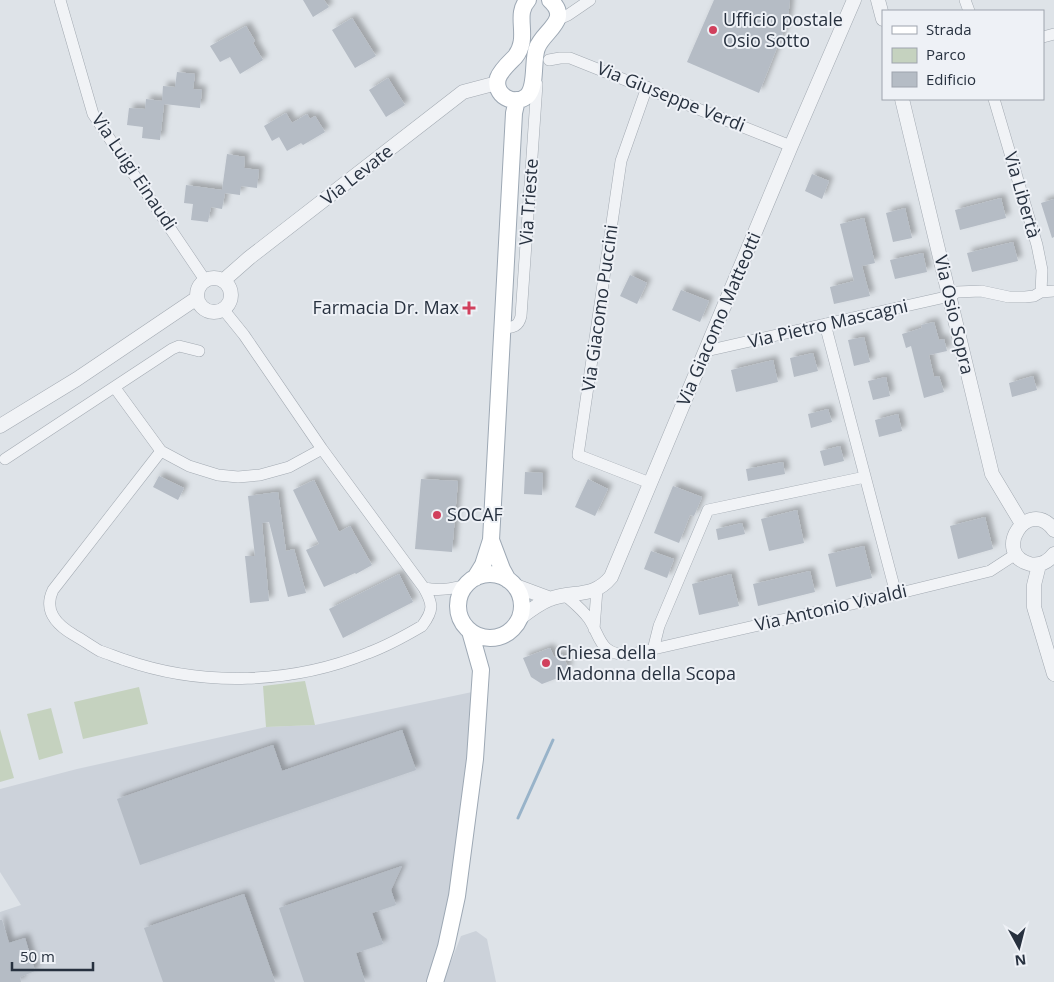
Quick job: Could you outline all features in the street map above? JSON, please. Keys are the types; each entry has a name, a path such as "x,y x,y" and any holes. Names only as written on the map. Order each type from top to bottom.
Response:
{"main road":[{"path":"528,0 521,12 523,29 521,46 499,75 498,83 499,90 505,97 517,100 522,99 530,92 533,83 533,69 537,47 557,20 557,10 550,0"},
{"name":"Via Trieste","path":"491,540 514,113 517,100"},
{"path":"435,982 446,946 462,871 475,759 481,670 470,631 462,621 458,608 460,596 483,565 491,540"},
{"path":"481,670 501,636 512,629 520,618 522,604 520,595 502,569 491,540"},
{"path":"471,581 492,574 512,583"},
{"path":"470,631 485,638 501,636"}],"street":[{"name":"Via Luigi Einaudi","path":"60,0 93,114 206,280"},
{"path":"557,20 590,0"},
{"name":"Via Giacomo Matteotti","path":"597,589 611,577 854,0"},
{"path":"878,0 882,15"},
{"name":"Via Giuseppe Verdi","path":"545,63 560,58 570,58 791,146"},
{"name":"Via Trieste","path":"503,328 515,326 520,322 521,316 537,78 545,63"},
{"name":"Via Levate","path":"224,280 257,252 463,92 498,83"},
{"name":"Via Giacomo Puccini","path":"646,87 621,161 578,455 650,483"},
{"name":"Via Osio Sopra","path":"902,100 992,474 1022,524"},
{"name":"Via Libertà","path":"994,100 1037,245 1042,270 1041,292"},
{"path":"215,278 224,280 231,293 230,302 223,310 207,311 199,304 197,298 197,291 200,285 206,280 215,278"},
{"name":"Via Pietro Mascagni","path":"706,351 950,296 957,292 981,291 1009,297 1025,297 1034,296 1041,292 1054,291"},
{"path":"0,426 77,379 197,298"},
{"path":"161,451 58,583 50,596 48,606 51,614 65,630 102,651 145,666 182,674 233,678 268,677 301,673 368,654 422,626 428,618 431,610 430,599 424,588 322,449 244,335 223,310"},
{"path":"825,324 896,594"},
{"path":"4,459 179,346 199,351"},
{"path":"115,388 161,451 189,466 218,475 238,476 274,472 289,467 322,449"},
{"path":"653,650 659,626 708,510 865,477"},
{"path":"1054,530 1048,524 1035,520 1022,524 1017,529 1013,542 1016,554 1026,563 1039,565 1054,554"},
{"name":"Via Antonio Vivaldi","path":"566,596 588,618 598,640 606,648 618,655 627,655 990,571 1016,554"},
{"path":"1039,565 1034,585 1034,607 1054,674"},
{"path":"424,588 443,590 471,581"},
{"path":"512,583 551,599"},
{"path":"520,618 551,599 586,593 597,589 594,629"}],"shaded area":[{"path":"477,691 457,876 429,982 0,982 0,912 21,905 0,872 0,789 77,769 266,727 315,725"},
{"path":"476,931 487,939 496,982 443,982 461,936"}],"green space":[{"path":"305,681 315,725 266,727 263,686"},
{"path":"139,687 148,724 83,739 74,702"},
{"path":"51,708 63,753 39,760 27,714"},
{"path":"0,729 14,778 0,782"}],"building":[{"path":"303,0 324,0 329,7 313,17"},
{"path":"714,0 790,0 788,18 784,30 759,93 687,62"},
{"path":"352,18 376,56 355,68 332,30"},
{"path":"246,26 263,60 240,74 230,57 220,62 210,46"},
{"path":"177,72 195,74 193,89 202,90 200,108 164,104 160,140 142,138 143,127 127,125 129,108 145,109 146,99 162,101 163,86 175,87"},
{"path":"388,78 405,105 386,117 369,90"},
{"path":"286,113 292,123 307,114 310,119 315,116 325,132 303,145 301,143 287,151 279,137 272,141 264,126"},
{"path":"227,154 245,157 244,168 259,170 257,188 241,186 240,195 225,193 222,209 211,207 208,222 191,220 193,204 184,203 186,185 222,190"},
{"path":"812,174 829,181 822,199 805,191"},
{"path":"1001,198 1006,218 960,230 955,210"},
{"path":"1054,199 1054,237 1052,238 1041,203"},
{"path":"905,208 912,238 893,242 886,213"},
{"path":"864,218 875,263 862,266 870,296 834,304 830,287 854,281 840,224"},
{"path":"1013,242 1018,261 972,272 967,253"},
{"path":"923,253 927,272 895,279 890,260"},
{"path":"630,275 647,283 637,304 620,296"},
{"path":"681,290 709,301 700,322 672,310"},
{"path":"934,322 939,340 944,339 947,351 929,355 934,377 939,376 944,392 924,398 911,346 906,348 902,334 922,328 921,325"},
{"path":"864,337 870,362 854,366 848,340"},
{"path":"813,353 818,371 794,377 790,358"},
{"path":"773,360 778,382 736,392 731,370"},
{"path":"1033,376 1037,390 1012,397 1009,383"},
{"path":"886,377 890,396 873,400 868,381"},
{"path":"828,409 832,422 811,428 808,414"},
{"path":"898,414 902,431 879,437 875,420"},
{"path":"840,446 844,461 824,466 820,451"},
{"path":"783,462 785,474 748,481 746,469"},
{"path":"525,472 543,473 542,495 524,494"},
{"path":"159,476 184,488 178,500 153,487"},
{"name":"SOCAF","path":"421,479 458,481 452,552 415,549"},
{"path":"588,479 608,489 595,516 575,507"},
{"path":"314,480 339,532 350,526 372,565 356,574 324,587 306,550 319,544 293,490"},
{"path":"673,486 702,497 694,516 690,515 679,543 654,533"},
{"path":"278,492 286,551 294,549 306,593 288,597 269,522 262,523 269,601 250,603 245,556 255,556 248,496"},
{"path":"797,510 804,543 769,551 761,519"},
{"path":"985,517 993,549 958,559 950,526"},
{"path":"742,523 745,534 718,540 716,529"},
{"path":"864,546 872,578 836,587 828,554"},
{"path":"651,551 674,559 667,578 644,569"},
{"path":"810,571 815,592 758,606 753,584"},
{"path":"399,574 413,602 343,638 329,609"},
{"path":"731,574 739,606 699,615 692,584"},
{"name":"Chiesa della Madonna della Scopa","path":"550,648 554,657 562,654 569,669 561,671 563,676 542,684 531,677 523,658"},
{"path":"402,730 416,770 140,865 117,799 273,745 282,771"},
{"path":"402,866 391,890 396,905 372,913 383,944 356,953 365,982 304,982 279,908"},
{"path":"244,894 275,982 163,982 144,928"},
{"path":"0,920 2,920 9,943 25,938 35,971 20,977 21,982 0,982"}],"waterway":[{"path":"518,818 553,740"}],"place":[{"name":"Ufficio postale Osio Sotto","path":"713,30"},
{"name":"Farmacia Dr. Max","path":"469,308"},
{"name":"SOCAF","path":"437,515"},
{"name":"Chiesa della Madonna della Scopa","path":"546,663"}]}
